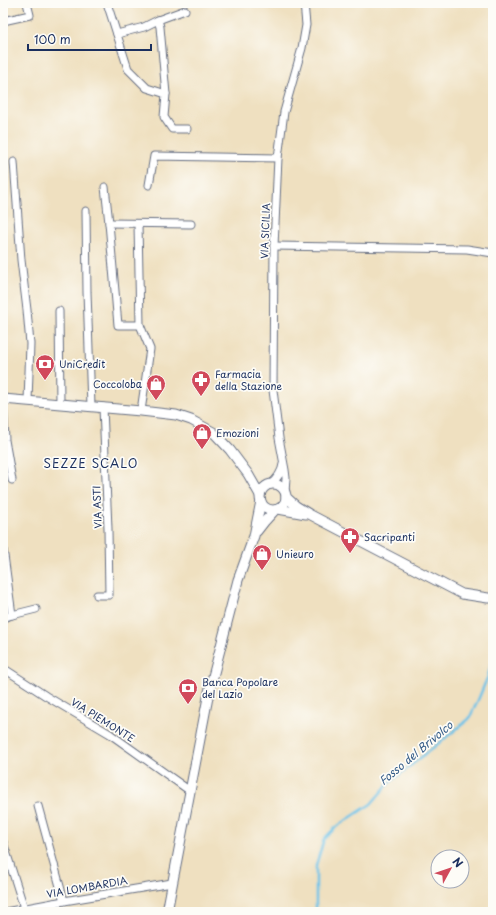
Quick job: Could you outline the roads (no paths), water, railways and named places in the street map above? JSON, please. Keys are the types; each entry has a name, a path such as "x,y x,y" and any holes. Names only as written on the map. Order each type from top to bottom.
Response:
{"street":[{"path":"3,21 30,15 27,3"},
{"path":"107,3 128,69 147,88 166,94"},
{"name":"VIA SICILIA","path":"285,495 286,478 273,390 274,246 278,158 284,112 302,48 306,25 304,3"},
{"path":"117,34 144,27 185,10"},
{"path":"158,20 160,26 166,94 164,117 172,129 187,129"},
{"path":"149,185 154,156 278,158"},
{"path":"14,162 21,260 30,344 28,401"},
{"path":"105,187 118,325 140,325"},
{"path":"86,211 91,406"},
{"path":"109,223 191,224"},
{"path":"138,224 140,325 150,349 140,410"},
{"path":"274,246 467,249 493,253"},
{"path":"59,311 60,404"},
{"path":"12,480 5,440 3,400 140,410 176,415 191,420 213,432 230,450 248,474 265,507 268,509 309,514"},
{"name":"VIA ASTI","path":"97,595 109,595 103,408"},
{"path":"168,912 172,883 209,692 238,580 254,536 263,489 276,480 281,473 284,462"},
{"path":"248,474 269,485 278,485 296,506 309,514 462,594 491,598"},
{"path":"254,536 264,522 283,505 285,495"},
{"path":"3,548 12,615"},
{"path":"3,618 36,609"},
{"name":"VIA PIEMONTE","path":"3,668 46,696 110,734 190,791"},
{"path":"38,806 64,901"},
{"path":"3,842 24,908"},
{"name":"VIA LOMBARDIA","path":"5,912 172,883"},
{"path":"54,903 56,912"}],"waterway":[{"name":"Fosso del Brivolco","path":"316,912 316,865 324,839 336,827 371,804 389,783 469,719 488,676 493,657"}],"place":[{"name":"UniCredit","path":"45,381"},
{"name":"Farmacia della Stazione","path":"201,397"},
{"name":"Coccoloba","path":"156,401"},
{"name":"Emozioni","path":"202,450"},
{"name":"Sacripanti","path":"350,554"},
{"name":"Unieuro","path":"262,571"},
{"name":"Banca Popolare del Lazio","path":"188,705"}],"district":[{"name":"SEZZE SCALO","path":"91,464"}]}
